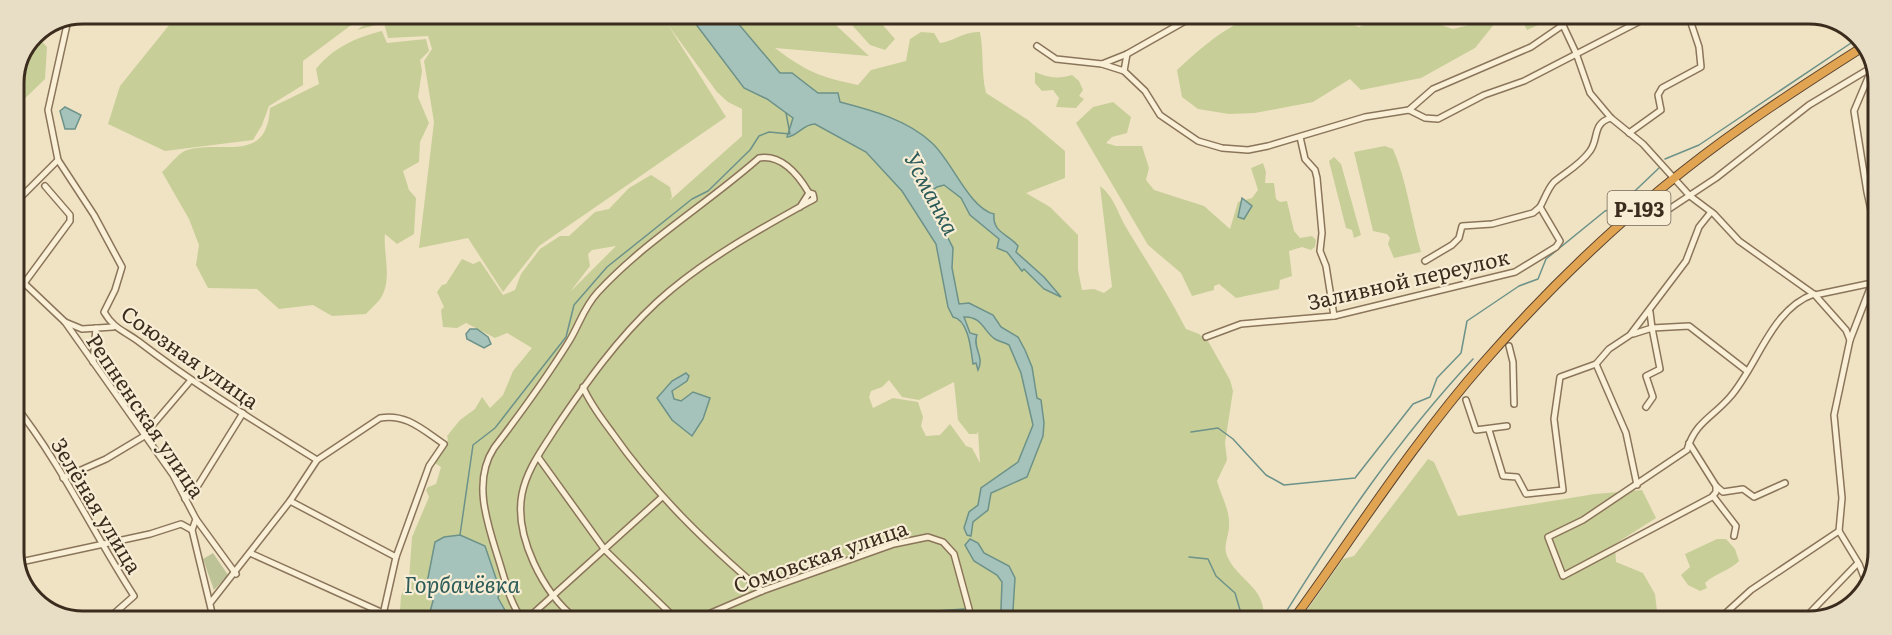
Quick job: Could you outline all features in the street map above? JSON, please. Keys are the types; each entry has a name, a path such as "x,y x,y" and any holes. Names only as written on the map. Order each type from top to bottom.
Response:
{"highway":[{"name":"Р-193","path":"1300,611 1427,432 1484,362 1572,269 1674,178 1745,125 1858,50"}],"street":[{"path":"1101,64 1127,54 1180,24"},
{"path":"1037,46 1056,59 1101,64 1124,71 1145,92 1160,115 1198,141 1222,148 1248,150 1365,117 1409,110 1433,89 1531,47 1561,24"},
{"path":"1562,24 1576,53 1590,93 1611,117 1690,196 1712,212 1739,241 1814,294 1846,330 1850,340"},
{"path":"1409,110 1425,118 1438,119 1485,95 1524,81 1634,24"},
{"path":"1629,133 1661,110 1658,95 1662,88 1701,67 1699,47 1691,24"},
{"path":"24,194 58,160 48,110 67,26"},
{"path":"1124,71 1127,54"},
{"path":"1654,219 1690,196 1809,105 1867,70"},
{"path":"1868,78 1854,111 1868,197"},
{"path":"1425,261 1452,244 1458,238 1462,226 1492,224 1533,213 1540,207 1552,184 1574,169 1591,150 1597,127 1603,120 1611,117"},
{"path":"1300,137 1305,159 1315,170 1317,178 1322,232 1320,251 1326,266 1334,316"},
{"path":"520,611 509,595 485,516 483,496 486,463 494,448 566,346 585,308 633,260 726,189 759,158 774,159 795,172 809,193 813,194 814,199 729,249 658,301 608,352 538,457 525,482 521,511 530,550 555,596 569,611"},
{"name":"Союзная улица","path":"58,160 94,215 122,267 115,290 104,312 112,327 131,336 191,380 316,460"},
{"path":"25,284 70,221 70,215 45,186"},
{"name":"Заливной переулок","path":"1206,337 1256,321 1314,320 1334,316 1515,272 1556,247 1560,241 1540,207"},
{"path":"1490,430 1503,476 1517,477 1526,494 1563,490 1554,419 1560,377 1596,363 1609,349 1631,334 1686,261 1699,227 1712,212"},
{"name":"Репненская улица","path":"25,284 65,322 145,435 185,499 196,519 192,530 213,611"},
{"path":"1716,486 1713,496 1563,576 1548,537 1582,520 1688,450 1692,433 1731,396 1773,328 1794,303 1814,294 1868,284"},
{"path":"1863,575 1839,531 1842,498 1834,416 1850,340 1868,290"},
{"path":"1646,407 1653,397 1646,376 1660,369 1650,310"},
{"path":"65,322 82,329 112,327"},
{"path":"1631,334 1652,328 1689,326 1747,371"},
{"path":"93,362 96,328"},
{"path":"1509,346 1513,363 1514,404"},
{"path":"1596,363 1626,434 1637,485"},
{"path":"63,478 106,459 145,435 191,380"},
{"path":"583,387 587,398 661,498 707,544 762,591"},
{"path":"1466,400 1476,430 1507,426"},
{"path":"185,499 197,488 243,413"},
{"path":"212,602 291,501 316,460 380,418 392,416 404,418 444,444 429,466 396,557 383,611"},
{"name":"Зелёная улица","path":"24,417 63,478 101,545 135,596 117,611"},
{"path":"1689,443 1716,486 1723,492 1743,489 1754,497 1785,483"},
{"path":"538,457 605,550 668,611"},
{"path":"1713,496 1736,526 1734,536"},
{"path":"535,611 555,596 661,498"},
{"path":"291,501 396,557"},
{"path":"196,519 236,574"},
{"path":"25,561 101,545 181,524 192,530"},
{"path":"1728,611 1751,590 1839,531"},
{"name":"Сомовская улица","path":"716,611 762,591 894,544 931,537 943,542 954,554 970,611"},
{"path":"250,553 372,611"},
{"path":"1812,611 1858,563"}],"green space":[{"path":"170,24 353,24 303,61 303,85 269,106 253,140 165,151 108,124 120,86"},
{"path":"365,24 380,24 357,30"},
{"path":"384,24 835,24 869,56 775,48 814,72 858,85 871,70 906,61 910,39 921,32 934,33 940,43 969,33 980,32 986,93 1028,120 1065,151 1065,178 1026,193 1050,207 1078,235 1078,270 1082,290 1094,289 1104,293 1112,287 1100,186 1112,200 1186,329 1199,334 1208,341 1230,380 1233,391 1225,443 1227,460 1217,481 1229,520 1226,554 1233,566 1257,593 1263,611 400,611 401,596 409,579 412,537 429,497 426,490 436,484 441,467 435,463 448,440 447,436 460,420 475,409 482,397 490,408 503,395 513,371 532,348 507,333 495,338 466,323 457,328 443,327 441,310 444,307 437,292 442,285 446,284 462,259 473,264 480,261 503,295 515,290 521,274 540,249 560,236 569,236 595,212 609,209 629,188 651,175 670,187 672,197 669,201 742,136 742,109 728,102 717,92 668,25 726,117 539,246 503,292 468,238 419,248 434,122 424,61 432,49 428,36 388,38","holes":["616,246 570,292 590,266 588,254 592,250","889,380 902,397 919,400 954,382 958,420 969,434 977,434 978,431 980,463 972,448 966,446 950,424 940,435 926,436 921,426 923,417 918,402 893,398 873,408 869,397 871,391 882,387"]},
{"path":"851,24 882,24 895,39 885,50 870,45"},
{"path":"1236,24 1351,24 1359,27 1366,24 1438,24 1453,29 1473,24 1494,24 1475,48 1421,78 1361,90 1350,79 1313,102 1255,113 1229,114 1198,109 1182,97 1177,70 1225,30"},
{"path":"1524,24 1540,24 1527,30"},
{"path":"382,31 387,43 426,39 429,51 420,60 422,71 418,97 429,123 420,142 419,162 403,171 409,190 416,198 414,234 397,244 385,234 387,273 381,298 366,314 332,316 313,305 279,309 257,289 208,288 196,265 199,245 189,219 162,172 187,150 241,146 252,143 261,137 267,125 270,108 319,84 316,69 323,61 354,40"},
{"path":"41,41 47,47 45,79 24,99 25,71 28,60"},
{"path":"1035,72 1054,77 1072,75 1079,81 1083,90 1079,96 1084,99 1076,108 1056,107 1059,98 1053,90 1042,91 1035,83"},
{"path":"1113,102 1131,117 1127,133 1112,137 1106,143 1116,146 1142,146 1149,168 1146,180 1154,190 1204,206 1230,229 1238,202 1252,198 1258,190 1251,168 1263,163 1266,172 1265,183 1274,183 1276,199 1280,202 1287,201 1294,231 1300,238 1312,236 1316,240 1315,247 1311,250 1302,247 1289,251 1292,276 1280,280 1279,289 1236,298 1219,284 1214,286 1214,290 1192,296 1181,273 1148,245 1076,123 1093,107"},
{"path":"1385,146 1393,149 1398,161 1421,252 1394,258 1388,244 1390,238 1387,234 1373,231 1354,152"},
{"path":"1334,157 1341,164 1361,235 1354,238 1352,230 1346,228 1329,161"},
{"path":"1428,459 1434,462 1458,516 1595,494 1642,490 1656,518 1615,544 1616,562 1643,573 1655,594 1657,611 1306,611 1343,559 1354,556"},
{"path":"1717,539 1726,539 1735,549 1739,561 1705,583 1707,588 1700,591 1688,585 1681,575 1690,567 1685,554"},
{"path":"213,553 228,575 214,590 203,559"}],"water":[{"path":"696,24 739,24 780,73 792,73 818,93 838,93 840,102 889,117 922,135 939,151 977,203 994,214 998,229 1018,246 1016,252 1044,277 1061,297 1044,289 1024,269 1022,271 1007,252 997,248 999,239 970,215 961,198 944,185 937,187 927,195 944,222 942,226 953,248 952,268 959,304 969,303 993,315 1001,327 1018,337 1032,367 1037,398 1041,400 1044,423 1043,436 1027,477 991,493 988,510 973,522 971,536 967,535 964,528 969,512 978,505 981,488 1018,462 1033,425 1021,373 1009,345 991,336 975,319 964,317 970,333 977,335 976,344 980,360 978,370 976,363 973,364 966,330 958,319 953,317 948,307 936,244 902,191 866,152 815,124 787,137 793,118 767,99 744,88"},
{"path":"65,107 81,115 75,129 65,129 60,111"},
{"path":"1242,198 1252,206 1244,219 1238,217"},
{"path":"470,329 477,329 488,337 491,344 484,348 467,339 466,334"},
{"path":"686,373 689,376 687,381 672,391 674,399 681,401 693,392 710,398 703,419 692,436 672,420 657,398 672,381"},
{"name":"Горбачёвка","path":"460,535 485,546 500,590 498,598 505,611 430,611 433,601 426,588 435,542 444,537"},
{"path":"970,539 978,543 984,553 1009,566 1015,578 1014,611 1002,611 1002,582 997,575 974,561 965,545"},
{"path":"964,609 964,611 934,611"}],"waterway":[{"path":"1665,159 1699,145 1852,42"},
{"path":"460,535 473,445 495,428 566,337 574,305 607,267 692,199 708,191 750,150 759,136 769,132 790,134 786,113"},
{"path":"1191,432 1218,428 1233,439 1266,475 1284,485 1355,478 1413,404 1430,397 1437,378 1461,353 1467,321 1519,286 1538,279 1546,259 1605,211 1618,207 1659,168"},
{"path":"1287,611 1324,552 1394,452 1473,359"},
{"path":"1189,557 1208,559 1216,576 1235,593 1240,611"}],"water label":[{"name":"Усманка","path":"933,193"}]}
